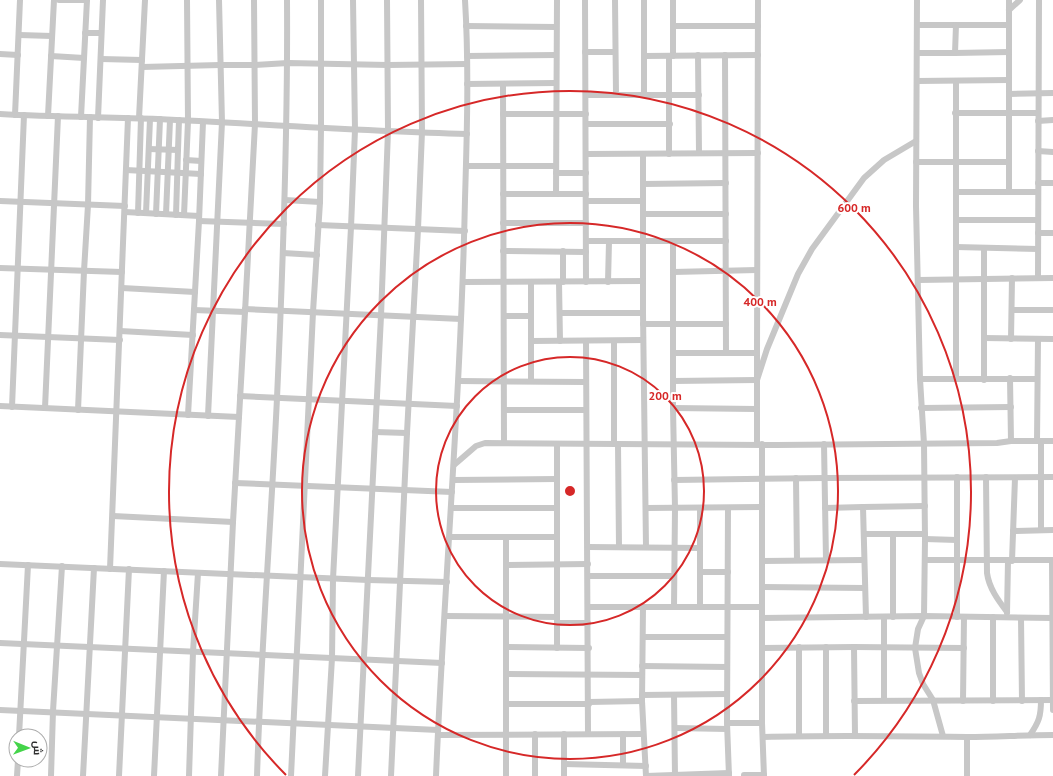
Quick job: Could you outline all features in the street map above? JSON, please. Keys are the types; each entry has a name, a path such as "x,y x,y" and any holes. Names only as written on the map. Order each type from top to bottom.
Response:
{"street":[{"path":"15,115 20,0"},
{"path":"48,116 54,0"},
{"path":"59,0 87,0 81,117"},
{"path":"98,118 103,0"},
{"path":"138,212 145,0"},
{"path":"184,216 188,120 187,0"},
{"path":"208,416 222,122 219,0"},
{"path":"221,776 254,124 254,0"},
{"path":"257,776 277,398 288,126 287,0"},
{"path":"291,776 304,486 320,202 321,0"},
{"path":"325,776 329,725 334,579 355,130 353,0"},
{"path":"358,776 381,316 388,131 387,0"},
{"path":"391,776 422,132 421,0"},
{"path":"436,776 462,319 467,134 465,0"},
{"path":"556,194 557,0"},
{"path":"585,0 586,282"},
{"path":"615,0 616,94"},
{"path":"644,0 644,94"},
{"path":"669,154 673,0"},
{"path":"744,775 764,776 762,723 762,479 756,409 758,0"},
{"path":"917,0 916,162 920,379 924,444 925,560 924,616 918,629 915,648 919,673 923,684 933,700 943,736"},
{"path":"1009,0 1009,192"},
{"path":"1009,10 1020,0"},
{"path":"1038,278 1039,0"},
{"path":"917,25 1009,25"},
{"path":"956,25 956,53"},
{"path":"466,26 556,27"},
{"path":"673,26 758,26"},
{"path":"85,33 101,33"},
{"path":"19,35 52,36"},
{"path":"586,52 615,52"},
{"path":"917,53 1009,52"},
{"path":"0,54 18,55"},
{"path":"467,56 556,55"},
{"path":"725,55 726,353"},
{"path":"644,56 758,55"},
{"path":"51,56 84,58"},
{"path":"698,56 699,153"},
{"path":"101,59 142,60"},
{"path":"142,67 288,63 388,65 467,64"},
{"path":"917,81 1009,80"},
{"path":"956,81 956,379"},
{"path":"467,84 556,83"},
{"path":"503,84 504,443"},
{"path":"1009,94 1053,93"},
{"path":"586,94 699,95"},
{"path":"955,113 1038,113"},
{"path":"0,114 188,120 355,130 467,134"},
{"path":"503,114 586,114"},
{"path":"12,406 24,115"},
{"path":"45,408 58,116"},
{"path":"78,410 88,205 90,117"},
{"path":"110,569 128,118"},
{"path":"146,213 150,119"},
{"path":"156,214 160,119"},
{"path":"166,214 170,120"},
{"path":"176,215 176,173 179,120"},
{"path":"1038,121 1053,120"},
{"path":"188,415 203,122"},
{"path":"586,124 670,124"},
{"path":"756,380 798,274 812,249 864,178 884,160 916,140"},
{"path":"148,149 178,150"},
{"path":"1038,151 1053,152"},
{"path":"586,154 758,153"},
{"path":"643,154 642,242 646,547"},
{"path":"186,160 201,161"},
{"path":"916,162 1009,162"},
{"path":"466,166 556,166"},
{"path":"126,170 201,174"},
{"path":"556,173 586,173"},
{"path":"1038,183 1053,182"},
{"path":"643,184 726,183"},
{"path":"956,192 1038,192"},
{"path":"503,194 586,194"},
{"path":"285,200 320,202"},
{"path":"0,201 88,205 217,221 284,224"},
{"path":"586,201 643,201"},
{"path":"157,204 166,205"},
{"path":"643,214 726,214"},
{"path":"956,220 1038,220"},
{"path":"503,223 586,223"},
{"path":"318,225 465,231"},
{"path":"1038,233 1053,232"},
{"path":"586,242 726,241"},
{"path":"608,282 609,242"},
{"path":"673,242 673,408 675,444 674,607"},
{"path":"956,247 1038,249"},
{"path":"984,248 984,380"},
{"path":"503,251 586,252"},
{"path":"560,341 563,251"},
{"path":"283,253 317,255"},
{"path":"0,268 122,272"},
{"path":"673,272 757,270"},
{"path":"1011,339 1012,278"},
{"path":"918,280 1053,278"},
{"path":"463,282 643,282"},
{"path":"531,282 532,381"},
{"path":"122,288 195,292"},
{"path":"194,310 280,310 462,319"},
{"path":"1012,310 1053,310"},
{"path":"560,313 643,313"},
{"path":"504,316 531,316"},
{"path":"643,324 726,324"},
{"path":"120,331 193,335"},
{"path":"0,335 120,340"},
{"path":"984,338 1053,339"},
{"path":"1038,339 1037,379 1042,478 1041,530"},
{"path":"531,341 643,340"},
{"path":"586,341 589,648 588,734"},
{"path":"614,341 619,547"},
{"path":"673,353 757,353"},
{"path":"1010,378 1011,441"},
{"path":"920,379 1037,379"},
{"path":"673,381 756,380"},
{"path":"459,381 586,382"},
{"path":"240,396 458,406"},
{"path":"0,406 238,417"},
{"path":"921,408 1011,407"},
{"path":"673,408 756,409"},
{"path":"504,410 586,410"},
{"path":"374,432 407,433"},
{"path":"454,465 476,446 481,444 504,443 924,444 997,443 1011,441 1053,440"},
{"path":"557,444 557,648"},
{"path":"824,444 826,560"},
{"path":"957,477 957,617"},
{"path":"986,477 986,561 988,582 1007,615"},
{"path":"674,480 1053,477"},
{"path":"796,478 797,560"},
{"path":"1007,615 1013,531 1014,478"},
{"path":"453,480 557,479"},
{"path":"235,483 452,492"},
{"path":"825,508 925,506"},
{"path":"646,508 762,507"},
{"path":"863,507 866,617"},
{"path":"451,508 557,508"},
{"path":"700,508 700,607"},
{"path":"643,607 642,698 646,776 729,775 727,726 728,508"},
{"path":"113,516 233,522"},
{"path":"1013,531 1053,530"},
{"path":"864,534 893,534 957,540"},
{"path":"893,534 893,617"},
{"path":"450,537 557,537"},
{"path":"506,537 506,776"},
{"path":"588,547 700,548"},
{"path":"762,561 864,560"},
{"path":"925,560 1052,560 1053,710"},
{"path":"0,564 334,579 446,582"},
{"path":"506,565 588,564"},
{"path":"20,728 28,565"},
{"path":"51,776 53,711 62,566"},
{"path":"83,776 94,568"},
{"path":"118,776 129,570"},
{"path":"154,776 164,571"},
{"path":"700,572 728,572"},
{"path":"188,776 198,573"},
{"path":"588,576 674,576"},
{"path":"762,588 865,588"},
{"path":"588,607 762,607"},
{"path":"762,618 924,616 993,617 1007,615 1022,618 1052,618"},
{"path":"445,616 506,617 588,623"},
{"path":"884,617 884,700"},
{"path":"963,701 964,617"},
{"path":"993,617 993,701"},
{"path":"1022,618 1022,701"},
{"path":"643,637 728,637"},
{"path":"0,643 193,652 227,652 442,663"},
{"path":"506,647 589,648"},
{"path":"799,647 799,736"},
{"path":"826,647 826,736"},
{"path":"854,647 855,736"},
{"path":"762,648 964,648"},
{"path":"642,666 727,667"},
{"path":"507,674 642,675"},
{"path":"506,704 589,703 674,695 727,694"},
{"path":"674,695 675,776"},
{"path":"1030,735 1038,724 1041,716 1041,700"},
{"path":"854,701 1052,700"},
{"path":"0,710 53,711 121,716 361,726 438,732 506,734 643,734"},
{"path":"675,728 762,723"},
{"path":"535,734 535,776"},
{"path":"564,734 564,776"},
{"path":"623,734 623,765"},
{"path":"763,737 967,737 1053,735"},
{"path":"967,737 968,776"},
{"path":"564,764 646,766"}]}
